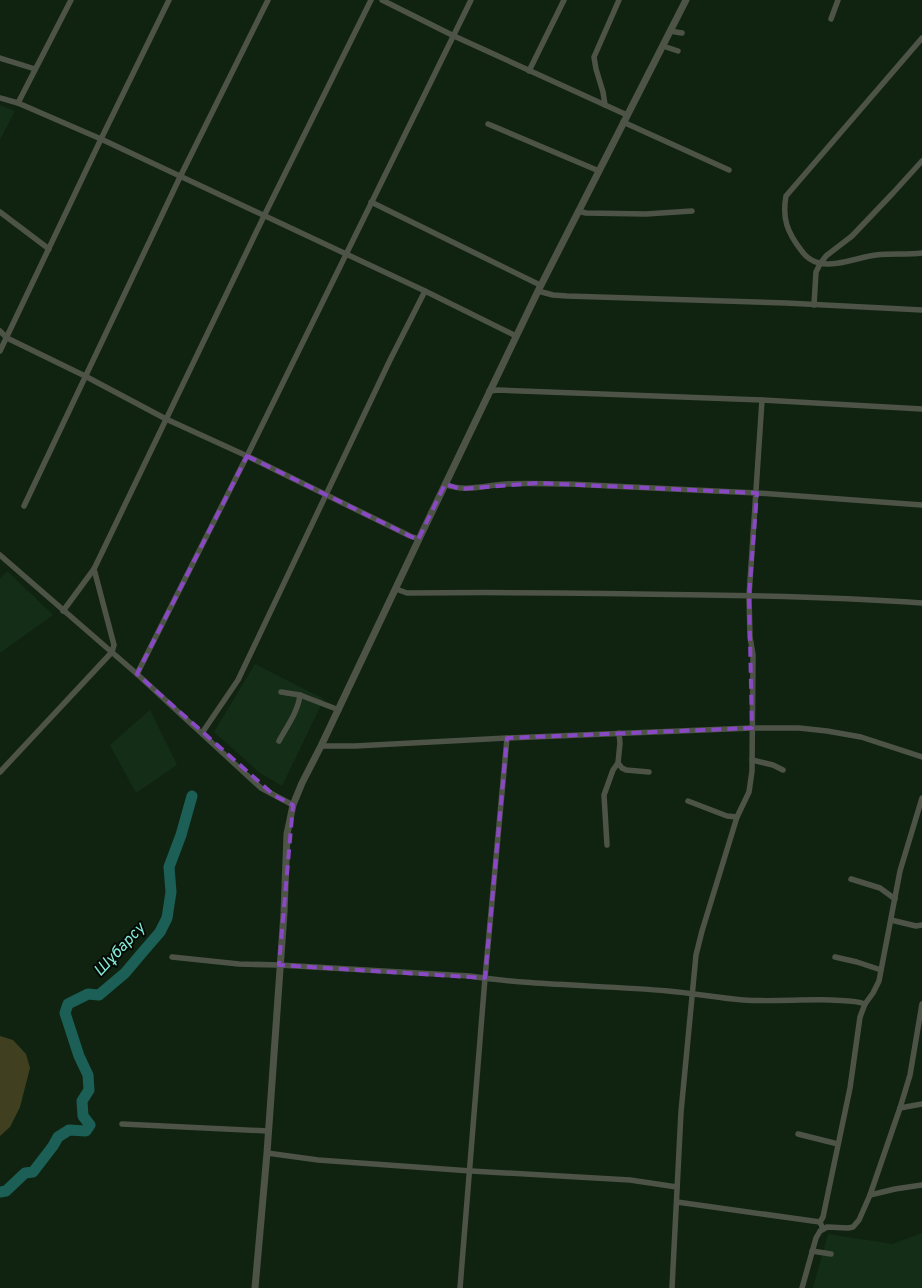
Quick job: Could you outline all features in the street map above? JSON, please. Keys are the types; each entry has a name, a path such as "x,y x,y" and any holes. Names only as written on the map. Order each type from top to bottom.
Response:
{"street":[{"path":"18,103 71,0"},
{"path":"0,351 169,0"},
{"path":"24,506 180,177 268,0"},
{"path":"63,610 94,569 264,216 371,0"},
{"path":"382,0 454,36 605,105 625,119 729,170"},
{"path":"137,674 247,456 471,0"},
{"path":"529,71 564,0"},
{"path":"605,105 594,57 619,0"},
{"path":"255,1288 267,1153 284,913 287,834 293,805 539,288 686,0"},
{"path":"831,19 838,0"},
{"path":"670,31 682,33"},
{"path":"922,38 786,196 784,207 789,233 804,254 820,264 855,260 876,255 922,253"},
{"path":"663,46 678,51"},
{"path":"0,58 35,69"},
{"path":"0,98 18,103 101,139 425,291 516,336"},
{"path":"488,124 599,171"},
{"path":"814,305 816,272 826,256 852,236 894,194 922,161"},
{"path":"371,202 553,295 922,310"},
{"path":"578,211 586,213 646,214 692,211"},
{"path":"0,212 49,249"},
{"path":"202,733 238,680 390,360 425,291"},
{"path":"0,331 7,338 85,376 166,419 247,456 410,536 419,538"},
{"path":"489,391 762,400 922,409"},
{"path":"672,1288 681,1112 696,955 737,817 749,792 752,771 753,655 750,637 749,596 762,400"},
{"path":"445,484 452,488 461,488 538,483 756,493 922,505"},
{"path":"0,555 137,674 261,788 293,805"},
{"path":"0,772 112,652 114,646 94,569"},
{"path":"396,589 407,593 581,593 749,596 867,599 922,603"},
{"path":"281,692 300,695 339,710"},
{"path":"279,741 294,714 300,695"},
{"path":"321,746 752,728 827,730 861,737 922,757"},
{"path":"607,845 604,795 613,770 618,763 619,733"},
{"path":"460,1288 507,738"},
{"path":"752,760 773,765 783,770"},
{"path":"618,763 626,770 649,772"},
{"path":"820,1222 823,1217 850,1088 860,1017 878,981 900,871 922,798"},
{"path":"688,802 727,816 737,817"},
{"path":"852,879 880,888 895,900"},
{"path":"891,920 916,926 922,925"},
{"path":"172,957 239,964 470,976 668,991 742,1000 856,1001 865,1004"},
{"path":"835,957 881,970"},
{"path":"802,1288 818,1235 827,1227 853,1227 859,1220 870,1195 910,1076 922,1004"},
{"path":"900,1108 922,1104"},
{"path":"122,1124 268,1131"},
{"path":"798,1134 838,1144"},
{"path":"267,1153 318,1160 630,1180 677,1187"},
{"path":"870,1195 922,1185"},
{"path":"677,1202 820,1222"},
{"path":"820,1222 823,1229"},
{"path":"812,1251 831,1254"}],"highlighted area":[{"path":"247,456 418,540 445,484 461,489 538,483 757,493 749,596 752,728 507,738 485,978 279,965 293,805 275,796 137,674"}],"shaded area":[{"path":"0,105 15,111 0,140"},
{"path":"7,571 53,615 0,653 0,579"},
{"path":"255,664 324,699 282,786 260,773 214,732"},
{"path":"150,710 177,765 136,793 110,745"},
{"path":"0,1036 13,1040 26,1054 30,1068 20,1107 10,1127 0,1136"},
{"path":"922,1233 922,1288 813,1288 828,1234 892,1244"}],"waterway":[{"name":"Шұбарсу","path":"0,1192 6,1191 25,1173 33,1172 58,1137 69,1130 86,1131 90,1125 83,1116 82,1101 89,1090 88,1075 79,1056 65,1013 68,1004 88,994 99,995 125,973 160,932 167,918 171,892 169,867 181,835 192,796"}]}
